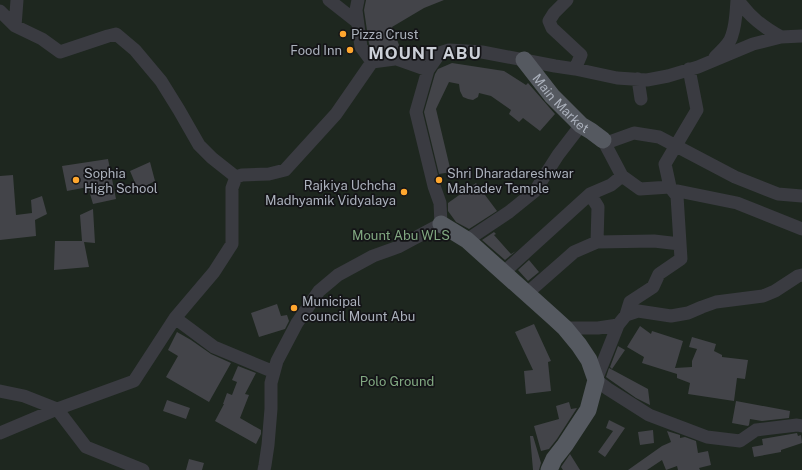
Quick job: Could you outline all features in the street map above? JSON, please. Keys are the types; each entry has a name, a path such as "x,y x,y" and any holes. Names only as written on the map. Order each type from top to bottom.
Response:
{"main road":[{"name":"Main Market","path":"524,60 552,96 581,125 603,140"},
{"path":"441,224 467,240 565,328 589,360 596,380 588,410 565,445 554,458 549,470"}],"street":[{"path":"15,26 17,0"},
{"path":"329,0 357,22"},
{"path":"358,0 356,10 361,47 372,62"},
{"path":"567,0 549,20 552,28 581,55 575,69"},
{"path":"737,0 746,12 756,21 781,37"},
{"path":"710,62 724,49 732,36 736,19 737,0"},
{"path":"0,11 15,26 42,39 60,52 116,34 135,50 161,81 199,145 212,158 236,177"},
{"path":"236,177 242,175 269,174 285,170 336,114 372,62 449,50 482,52 617,78 647,80 668,76 710,62 753,44 781,37 802,36"},
{"path":"264,470 268,446 271,409 271,383 277,361 297,323 319,291 338,275 373,256 398,247 441,224 440,203 434,186 416,112 428,70 440,52"},
{"path":"396,59 428,70"},
{"path":"689,69 697,110 665,164 671,189 677,196 681,259 659,274 653,287 630,302 596,380 649,415 707,437 740,441 756,430 797,425 802,426"},
{"path":"638,79 641,100"},
{"path":"467,240 509,212 535,191 558,155 581,125"},
{"path":"603,140 609,142 634,133 659,137 735,177 778,194 802,196"},
{"path":"603,140 622,176 640,189 671,189 737,203 802,229"},
{"path":"503,273 590,194 611,185 622,176"},
{"path":"0,433 57,409 134,381 175,318 214,272 232,244 232,188 236,177"},
{"path":"590,194 598,207 597,242"},
{"path":"528,296 533,288 574,252 597,242 654,241 680,244"},
{"path":"565,328 598,328 622,320 638,310 671,316 688,313 716,302 762,296 775,291 802,275"},
{"path":"175,318 214,347 274,372"},
{"path":"0,391 24,396 57,409 86,447 143,470"}],"green space":[{"name":"Mount Abu WLS","path":"0,0 802,0 802,470 0,470"}],"building":[{"path":"366,0 444,0 424,8 392,27 401,50 376,53 369,44 364,10"},
{"path":"452,63 504,71 526,85 528,83 555,114 540,131 523,118 519,122 509,114 511,110 491,96 479,93 478,97 473,100 468,99 463,97 459,84 449,82 436,109 451,172 439,174 424,112 435,74 438,69"},
{"path":"108,159 116,199 93,204 88,187 67,191 62,166"},
{"path":"150,162 155,181 138,190 130,171"},
{"path":"13,175 16,215 32,213 31,200 42,196 47,214 35,220 36,236 0,240 0,176"},
{"path":"476,183 497,211 469,229 456,222 448,211 448,203"},
{"path":"93,209 95,243 84,242 89,267 54,270 55,241 82,241 80,215"},
{"path":"494,232 496,234 494,235 511,254 516,251 505,260 482,240"},
{"path":"529,260 539,272 528,281 518,270"},
{"path":"277,304 281,316 287,315 289,321 285,329 259,337 251,313"},
{"path":"534,324 551,361 548,362 551,391 526,394 524,371 533,370 515,332"},
{"path":"640,326 651,334 652,331 683,341 675,368 692,367 692,361 697,349 689,347 692,337 716,344 714,351 722,355 722,357 748,360 745,379 737,378 734,401 688,394 690,383 677,378 677,374 642,363 644,357 627,347"},
{"path":"177,332 211,354 231,363 209,402 166,377 178,356 168,350"},
{"path":"618,346 625,350 612,369 610,367"},
{"path":"238,366 256,373 245,394 249,395 240,418 261,430 261,434 256,444 215,421 224,404 227,393 232,395 237,382 232,380"},
{"path":"609,368 648,389 650,405 636,398 606,377"},
{"path":"167,400 190,408 186,419 163,411"},
{"path":"736,401 790,411 789,418 762,421 750,419 748,426 732,423"},
{"path":"569,402 571,409 577,408 549,449 541,451 534,426 559,419 556,406"},
{"path":"609,420 625,428 605,457 598,452 613,431 606,428"},
{"path":"653,430 654,443 640,445 638,432"},
{"path":"667,431 680,435 680,438 685,437 696,441 698,453 708,451 711,465 699,468 700,470 678,470 677,466 666,470 662,460 647,470 628,470 662,446 671,442"},
{"path":"797,433 798,436 801,435 802,443 781,450 781,452 754,457 752,447 763,445 762,439"},
{"path":"530,436 533,436 541,463 539,470 533,470"},
{"path":"570,454 580,470 563,470 561,467"},
{"path":"189,459 204,463 202,470 186,470"}],"place":[{"name":"Pizza Crust","path":"343,34"},
{"name":"Food Inn","path":"350,50"},
{"name":"Sophia High School","path":"76,180"},
{"name":"Shri Dharadareshwar Mahadev Temple","path":"439,180"},
{"name":"Rajkiya Uchcha Madhyamik Vidyalaya","path":"404,192"},
{"name":"Municipal council Mount Abu","path":"294,308"}],"district":[{"name":"MOUNT ABU","path":"425,53"}],"park label":[{"name":"Polo Ground","path":"397,381"}]}
